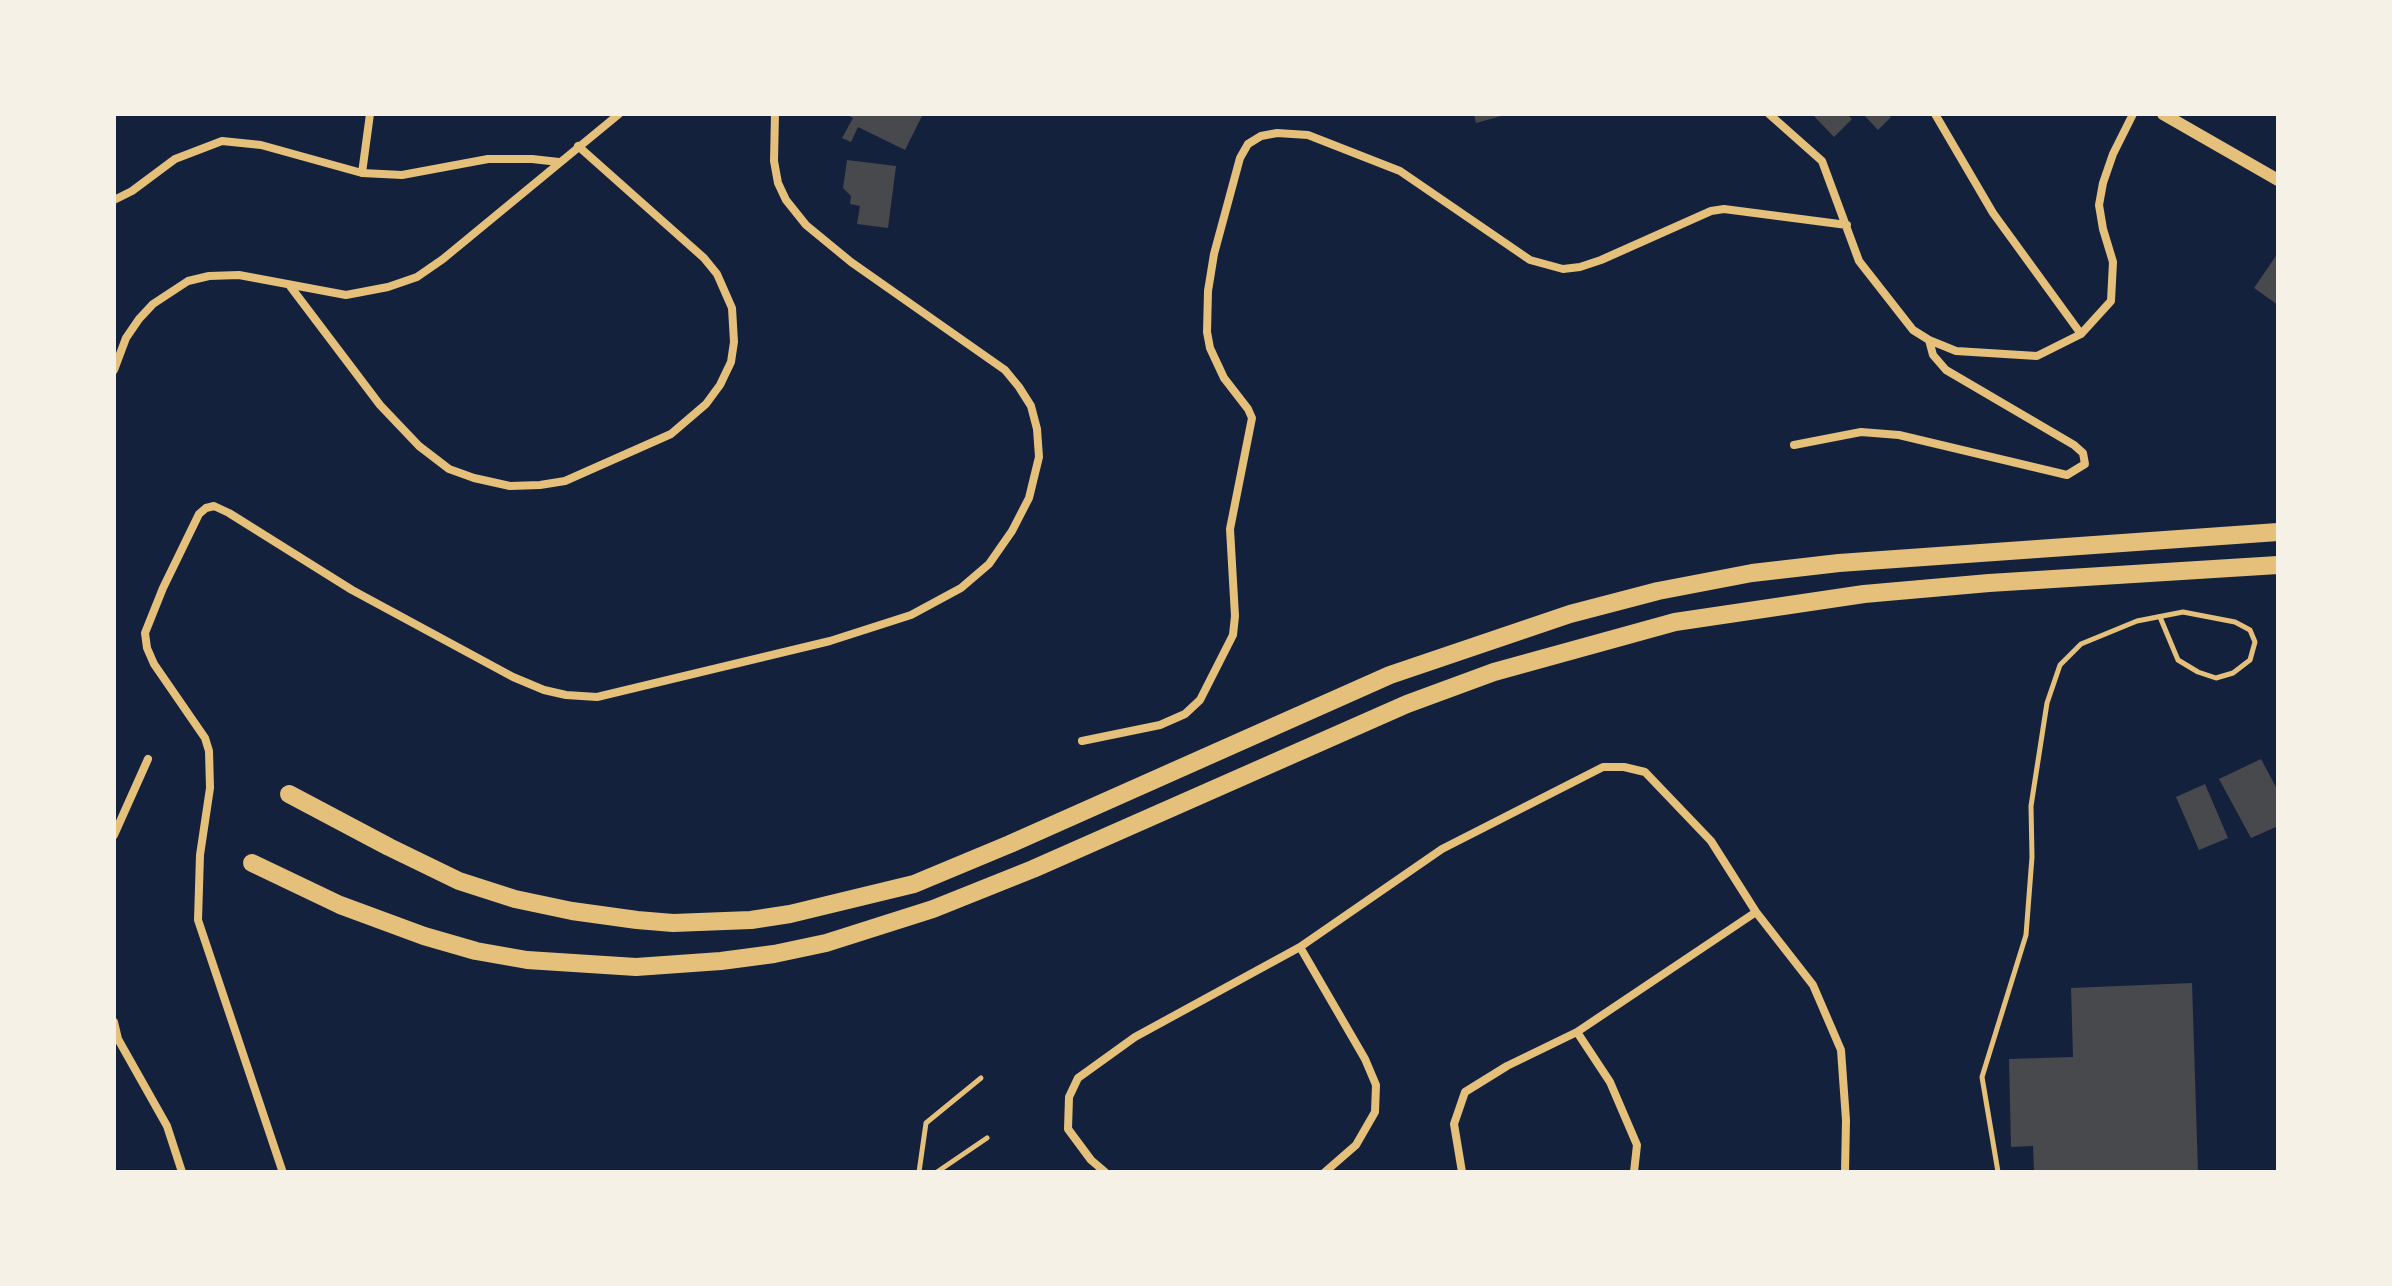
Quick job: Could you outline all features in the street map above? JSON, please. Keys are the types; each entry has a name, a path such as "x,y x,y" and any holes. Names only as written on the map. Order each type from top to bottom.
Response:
{"highway":[{"path":"289,794 459,881 515,899 637,920 673,923 751,920 790,914 914,884 1390,675 1570,614 1658,591 1752,573 1839,563 2278,532"},
{"path":"252,863 354,911 424,936 514,958 636,967 760,956 826,943 933,909 1033,869 1407,704 1494,672 1675,622 1864,594 2278,565"}],"street":[{"path":"362,173 370,114"},
{"path":"114,370 116,357 126,338 153,304 188,281 209,276 239,275 333,293 360,294 417,277 619,114"},
{"path":"282,1170 198,920 200,855 210,788 209,751 205,738 154,664 145,633 199,514 214,506 229,513 352,590 513,677 544,690 597,697 830,641 911,615 961,588 989,564 1012,531 1029,498 1039,457 1037,429 1031,406 1019,387 1005,370 851,262 806,225 786,200 778,183 774,161 775,114"},
{"path":"1769,114 1822,161 1859,261 1913,330 1956,351 2037,356 2081,334 2111,301 2113,262 2099,205 2113,154 2133,114"},
{"path":"1935,114 1993,213 2081,334"},
{"path":"2163,114 2278,180"},
{"path":"1082,741 1160,725 1185,714 1200,700 1233,635 1235,616 1230,529 1252,418 1224,378 1210,348 1207,332 1208,291 1214,254 1236,172 1248,144 1261,136 1293,132 1400,171 1530,260 1563,269 1601,260 1711,211 1724,209 1847,225"},
{"path":"114,200 132,191 175,159 222,141 261,145 362,173 402,175 488,159 559,162"},
{"path":"290,286 380,405 412,440 449,469 510,486 540,485 565,481 671,434 690,421 720,385 731,362 732,308 717,274 704,258 578,146"},
{"path":"1794,445 1861,432 1899,435 2067,475 2085,464 2083,453 2074,445 1946,370 1933,355 1929,340"},
{"path":"114,835 148,759"},
{"path":"1105,1172 1091,1160 1068,1129 1069,1097 1078,1078 1135,1037 1300,947 1442,849 1603,767 1624,767 1645,772 1711,841 1756,912 1813,985 1841,1050 1846,1120 1845,1172"},
{"path":"1462,1172 1454,1124 1465,1092 1507,1066 1577,1032 1756,912"},
{"path":"1300,947 1365,1059 1376,1085 1375,1112 1356,1145 1325,1172"},
{"path":"114,1022 118,1039 167,1126 182,1172"},
{"path":"1577,1032 1610,1082 1637,1145 1634,1172"}],"lane":[{"path":"1998,1172 1982,1077 2026,935 2032,857 2031,806 2047,703 2060,665 2081,644 2137,621 2183,612 2235,622 2250,630 2255,642 2250,660 2233,673 2216,678 2198,672 2178,660 2160,617"},
{"path":"919,1172 926,1123 981,1078"},
{"path":"937,1172 987,1138"}],"building":[{"path":"845,114 923,114 905,150 858,127 851,142 842,138 853,118"},
{"path":"1474,114 1505,114 1505,115 1476,123"},
{"path":"1812,114 1847,114 1852,119 1834,137"},
{"path":"1863,114 1887,114 1891,117 1878,130"},
{"path":"847,160 896,166 888,228 857,224 860,206 850,204 851,196 843,188"},
{"path":"2278,253 2278,305 2254,288"},
{"path":"2261,759 2278,791 2278,826 2251,838 2219,779"},
{"path":"2205,784 2228,838 2199,850 2176,797"},
{"path":"2192,983 2198,1172 2034,1171 2033,1146 2011,1147 2009,1059 2073,1057 2071,988"}]}
